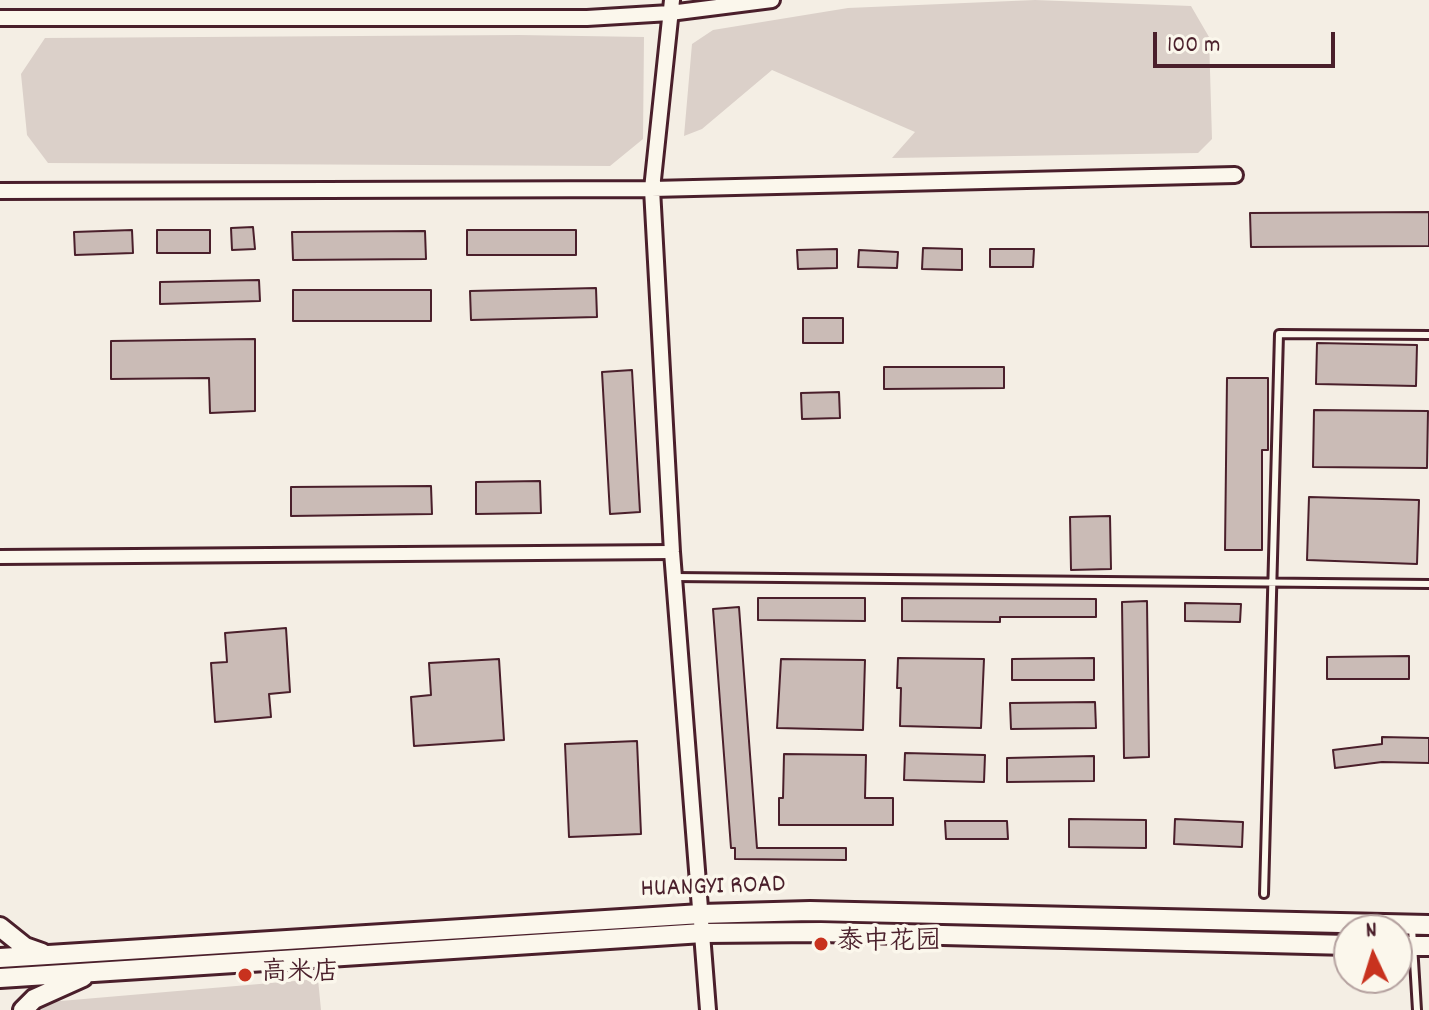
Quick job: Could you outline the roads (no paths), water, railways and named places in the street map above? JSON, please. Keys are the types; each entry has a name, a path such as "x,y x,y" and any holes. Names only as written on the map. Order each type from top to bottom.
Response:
{"main road":[{"name":"HUANGYI ROAD","path":"0,958 701,914 825,911 1420,925"},
{"path":"0,927 25,947 49,955"},
{"name":"HUANGYI ROAD","path":"0,978 703,933 821,932 1333,945"},
{"path":"23,1010 34,999 95,972"}],"street":[{"path":"0,18 587,18 671,6 772,0"},
{"path":"671,6 652,189 672,552 708,1010"},
{"path":"0,191 652,189 1235,175"},
{"path":"0,557 672,552"}],"lane":[{"path":"1264,894 1279,334 1429,335"},
{"path":"674,577 1429,584"},
{"path":"1417,1010 1413,946 1420,925"}],"place":[{"name":"泰中花园","path":"821,944"},
{"name":"高米店","path":"245,975"}]}
